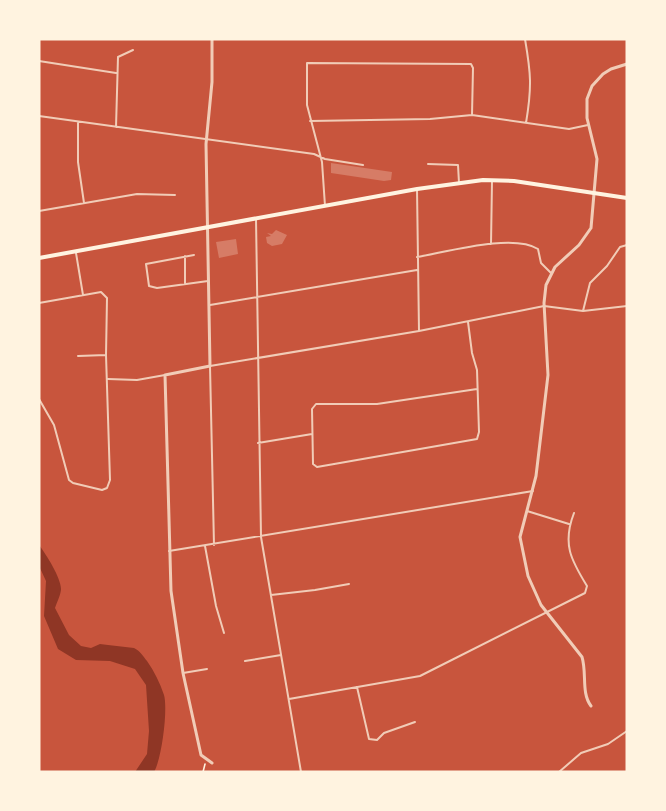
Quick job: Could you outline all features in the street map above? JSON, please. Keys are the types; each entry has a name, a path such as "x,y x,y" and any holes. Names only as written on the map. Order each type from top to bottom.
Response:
{"main road":[{"path":"39,258 459,183 492,180 627,198"}],"street":[{"path":"212,39 212,82 206,139 206,227 214,545"},
{"path":"525,39 532,87 526,123"},
{"path":"116,128 118,57 133,50"},
{"path":"39,61 116,73"},
{"path":"325,207 322,162 307,105 306,66 309,62 323,64 471,64 473,68 472,115"},
{"path":"591,706 586,699 582,657 541,605 528,576 521,533 533,491 549,364 544,293 551,273 588,233 595,194 597,159 586,105 592,86 603,74 627,64"},
{"path":"310,121 438,119 472,115 569,129 589,125"},
{"path":"39,116 320,156 325,159 363,165"},
{"path":"78,121 78,162 84,203"},
{"path":"428,164 458,165 459,183"},
{"path":"491,244 492,180"},
{"path":"417,189 419,331"},
{"path":"39,211 137,194 175,195"},
{"path":"256,219 261,537 301,772"},
{"path":"417,257 505,242 536,247 540,251 541,263 551,273"},
{"path":"583,311 590,283 607,266 620,247 627,245"},
{"path":"76,253 83,295"},
{"path":"194,255 146,264 149,286 157,288 208,281"},
{"path":"185,256 185,283"},
{"path":"208,305 417,270"},
{"path":"39,303 101,292 107,298 106,355 110,480 105,489"},
{"path":"107,379 136,380 419,331 544,306 583,311 627,306"},
{"path":"468,321 472,353 477,370 479,436 474,440 318,467 313,462 312,409 316,404 377,404 477,389"},
{"path":"78,356 106,355"},
{"path":"165,375 171,591 183,673 201,755 212,764"},
{"path":"39,399 54,425 69,480 73,483 105,489 109,495"},
{"path":"258,442 313,434"},
{"path":"169,552 533,491"},
{"path":"527,511 569,524"},
{"path":"289,699 420,676 587,592 587,586 569,550 567,540 569,524 574,513"},
{"path":"205,546 216,606 224,633"},
{"path":"271,595 349,584"},
{"path":"245,661 281,655"},
{"path":"183,673 207,669"},
{"path":"357,687 369,739 376,740 384,733 415,722"},
{"path":"559,772 581,753 608,744 627,731"}],"path":[{"path":"203,772 206,760"}],"shaded area":[{"path":"39,545 59,579 61,591 55,608 69,635 81,646 91,648 100,644 134,648 144,657 157,677 164,695 165,722 162,745 154,772 135,772 147,754 149,731 146,685 135,669 110,661 76,660 58,649 44,616 46,581 39,566"}],"building":[{"path":"331,163 392,172 391,180 384,181 331,173"},
{"path":"276,230 287,235 282,244 272,246 267,243 266,237 271,236 267,233 272,234"},
{"path":"236,239 238,254 219,258 216,242"}]}
